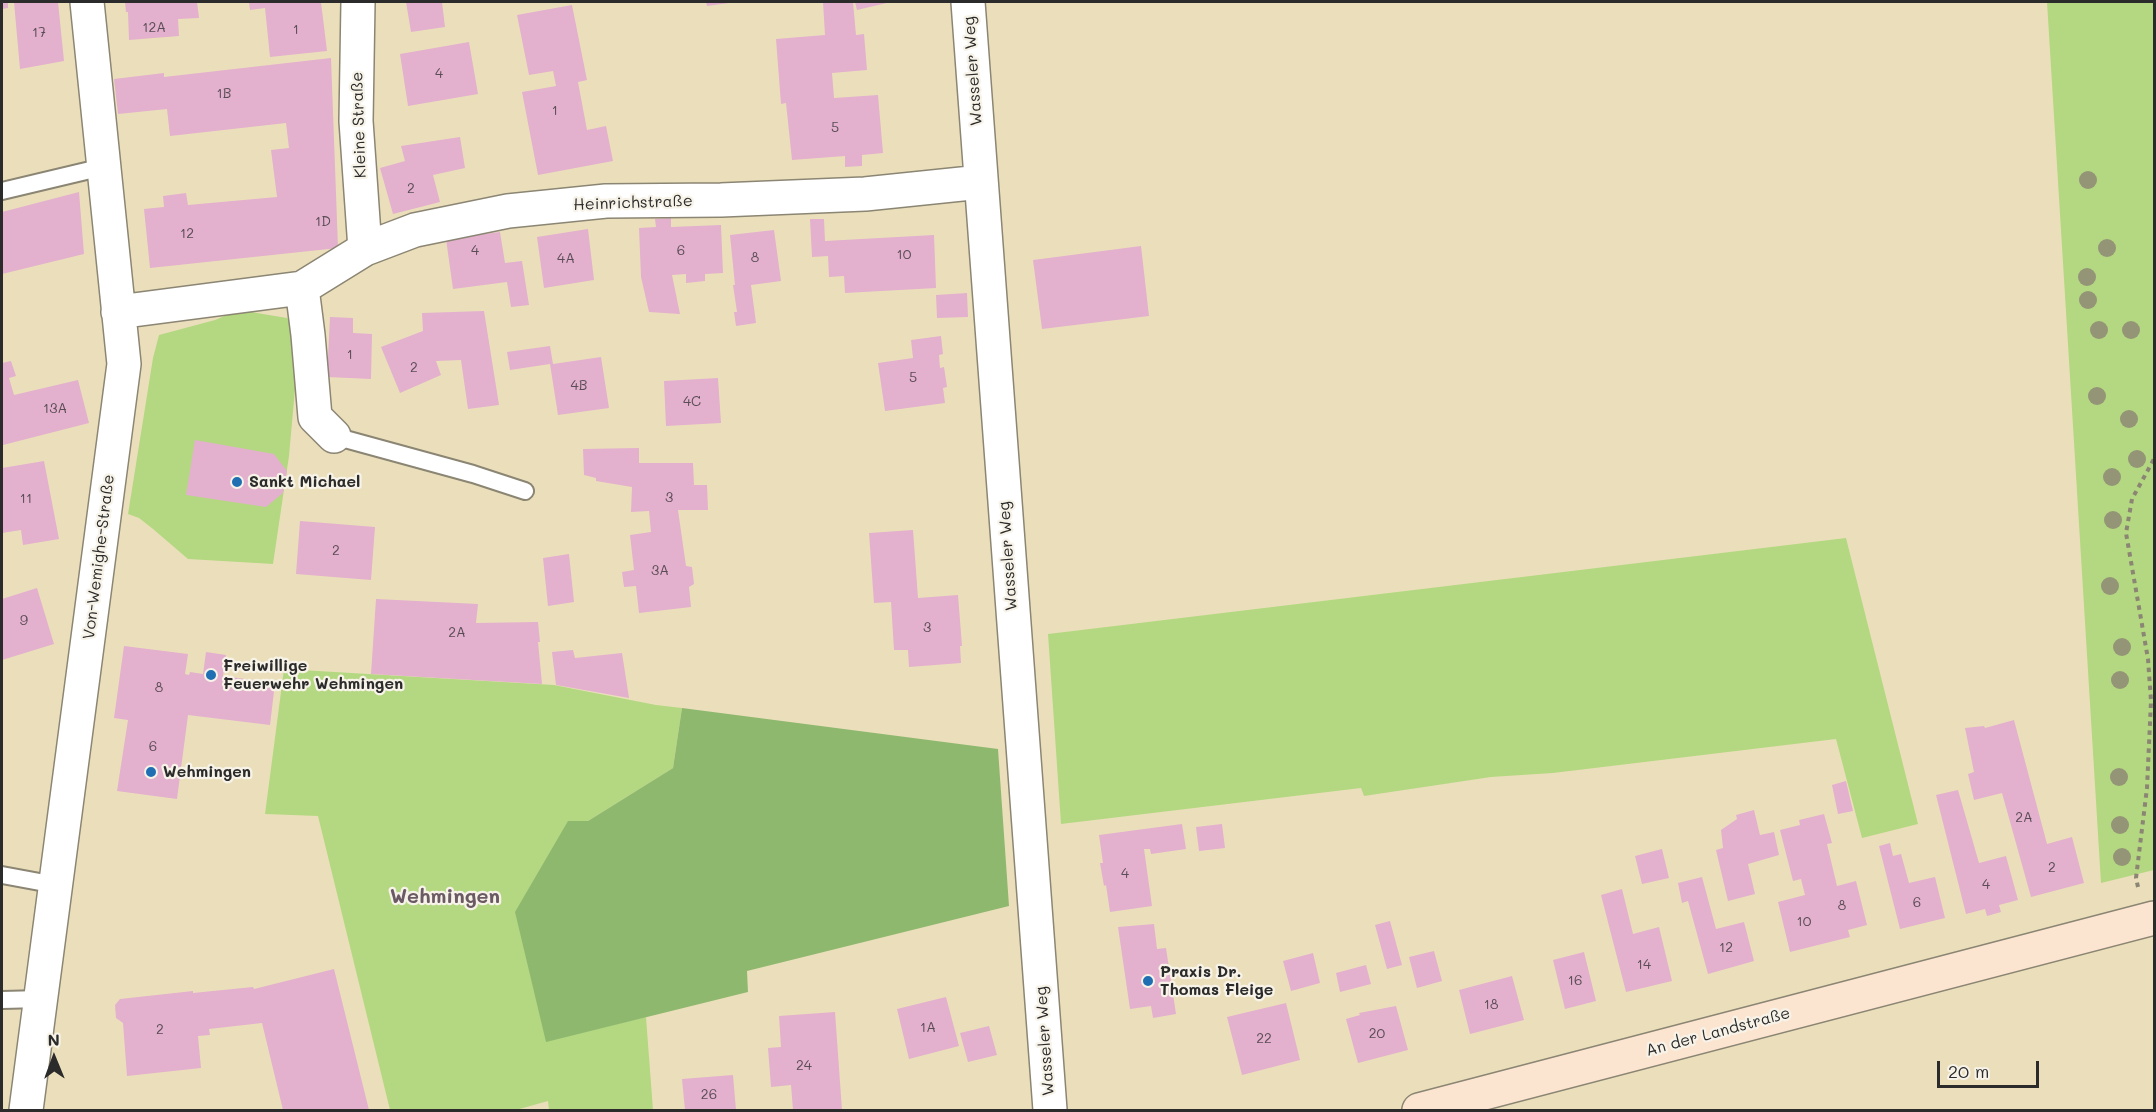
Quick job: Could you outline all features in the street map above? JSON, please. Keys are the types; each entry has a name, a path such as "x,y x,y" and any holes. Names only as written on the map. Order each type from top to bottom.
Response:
{"main road":[{"name":"An der Landstraße","path":"1419,1110 2150,919"}],"street":[{"name":"Von-Wemighe-Straße","path":"26,1110 124,364 87,2"},
{"name":"Kleine Straße","path":"358,2 357,122 365,249"},
{"name":"Wasseler Weg","path":"968,2 1050,1110"},
{"name":"Heinrichstraße","path":"302,288 365,249 415,230 519,210 606,201 721,200 865,194 981,182"},
{"path":"118,312 302,288 315,417 334,436"}],"lane":[{"path":"2,191 103,167"},
{"path":"334,436 473,474 525,491"},
{"path":"2,875 56,885"},
{"path":"2,1000 41,999"}],"path":[{"path":"2150,919 2136,878 2147,788 2151,700 2148,658 2127,533 2132,499 2154,459"}],"green space":[{"path":"2047,2 2154,2 2154,870 2101,883"},
{"path":"239,310 287,318 300,334 289,456 273,564 188,559 139,518 128,514 153,358 159,335 215,320"},
{"path":"1846,538 1918,824 1862,838 1836,739 1553,773 1491,777 1364,796 1361,788 1061,824 1048,634"},
{"path":"284,669 554,685 682,708 673,768 588,821 546,1041 646,1017 653,1110 549,1110 548,1101 516,1110 390,1110 318,816 265,814"},
{"path":"682,708 998,749 1009,906 747,971 748,992 546,1042 515,912 568,821 588,821 673,768"}],"building":[{"path":"2,2 8,2 8,8 2,9"},
{"path":"14,2 58,2 64,61 20,69"},
{"path":"125,2 197,2 199,18 178,19 179,36 129,40 128,12 126,12"},
{"path":"249,2 321,2 327,51 270,57 265,8 250,10"},
{"path":"406,2 442,2 445,27 411,32"},
{"path":"706,2 729,2 729,3 707,6"},
{"path":"823,2 853,2 856,35 864,34 867,70 832,73 834,98 878,95 883,153 862,155 862,166 845,167 845,156 792,160 786,103 781,104 776,39 825,35"},
{"path":"855,2 891,2 857,10"},
{"path":"572,5 587,80 578,82 587,130 606,126 613,161 538,175 522,92 556,86 553,71 529,75 517,15"},
{"path":"469,42 478,94 408,106 400,54"},
{"path":"331,58 338,248 150,268 144,209 164,207 163,196 186,193 188,205 277,197 271,150 289,148 286,123 170,136 167,109 118,114 114,79 164,73 164,77"},
{"path":"460,137 465,168 433,175 440,202 393,214 380,168 405,161 401,146"},
{"path":"79,192 84,254 2,274 2,212"},
{"path":"671,218 671,227 721,225 723,273 705,274 705,281 686,283 686,274 672,275 680,314 649,312 641,277 639,228 656,227 655,219"},
{"path":"810,219 824,219 825,241 934,235 936,288 845,293 844,276 829,277 828,256 812,257"},
{"path":"588,229 594,280 544,288 537,237"},
{"path":"774,230 781,281 751,285 756,323 736,326 734,312 737,312 730,235"},
{"path":"500,232 505,263 522,261 529,305 511,307 507,282 453,289 446,239"},
{"path":"1141,246 1149,316 1042,329 1033,260"},
{"path":"967,293 968,317 937,318 936,295"},
{"path":"484,311 499,405 468,409 461,360 436,361 441,375 400,393 381,347 423,331 422,313"},
{"path":"330,317 353,318 353,333 372,334 371,379 327,377"},
{"path":"941,336 943,354 939,355 940,368 944,367 947,387 943,388 945,403 885,411 878,363 913,358 911,340"},
{"path":"550,346 553,364 601,357 609,408 558,415 550,364 510,370 507,352"},
{"path":"11,361 16,376 9,378 14,395 78,380 89,423 3,445 2,363"},
{"path":"718,378 721,423 666,426 664,381"},
{"name":"Sankt Michael","path":"195,440 274,454 287,471 283,493 266,507 186,495"},
{"path":"639,448 639,463 693,463 694,485 707,485 708,510 678,510 686,566 692,567 694,584 689,587 691,607 639,613 636,586 624,587 622,572 634,570 630,535 651,532 649,511 631,512 632,487 596,481 596,478 584,475 583,449"},
{"path":"44,461 59,539 23,545 21,530 2,533 2,468"},
{"path":"300,521 375,527 371,580 296,574"},
{"path":"913,530 918,598 958,595 961,663 909,667 908,650 894,650 891,602 874,603 869,533"},
{"path":"569,554 574,602 548,606 543,558"},
{"path":"37,588 54,644 2,660 2,599"},
{"path":"376,599 478,604 476,623 538,622 542,684 371,674"},
{"path":"124,646 188,654 185,674 189,675 190,672 203,674 206,652 226,655 223,676 275,683 270,725 188,715 177,799 117,791 128,720 114,718"},
{"path":"573,650 575,658 622,653 629,698 556,685 552,652"},
{"path":"2014,720 2047,844 2072,837 2084,883 2031,897 2002,793 1974,800 1968,774 1974,772 1965,728 1984,726 1985,728"},
{"path":"1846,781 1853,811 1838,814 1832,785"},
{"path":"1958,790 1979,863 2006,856 2018,900 1999,905 2001,912 1987,916 1985,909 1966,914 1936,795"},
{"path":"1754,810 1760,835 1774,832 1779,855 1748,864 1755,894 1728,901 1716,850 1723,848 1721,830 1737,819 1736,815"},
{"path":"1824,814 1832,843 1827,844 1837,886 1856,881 1867,925 1848,930 1850,937 1790,952 1778,902 1805,895 1801,879 1793,881 1780,830 1800,825 1799,820"},
{"path":"1182,824 1186,849 1151,854 1150,849 1144,849 1152,906 1110,912 1100,863 1103,863 1099,835"},
{"path":"1222,824 1225,848 1199,851 1196,827"},
{"path":"1890,843 1893,856 1901,854 1909,883 1935,877 1945,918 1900,929 1879,846"},
{"path":"1662,849 1669,878 1642,884 1635,856"},
{"path":"1702,877 1716,929 1744,922 1754,961 1708,974 1688,901 1682,903 1678,883"},
{"path":"1622,889 1633,934 1659,927 1672,981 1626,992 1601,895"},
{"path":"1390,921 1402,965 1387,969 1375,925"},
{"name":"Praxis Dr. Thomas Fleige","path":"1154,924 1157,949 1166,948 1176,1014 1153,1018 1151,1006 1130,1009 1118,927"},
{"path":"1434,951 1442,981 1417,988 1409,957"},
{"path":"1584,952 1596,1001 1565,1009 1553,960"},
{"path":"1313,953 1320,983 1291,991 1283,961"},
{"path":"1366,965 1371,984 1340,992 1336,973"},
{"path":"334,969 369,1110 283,1110 262,1023 209,1029 210,1035 198,1036 201,1068 127,1076 123,1023 116,1018 115,1005 120,999 193,991 193,993 253,987 254,989"},
{"path":"1512,976 1524,1020 1470,1034 1459,990"},
{"path":"946,997 959,1046 909,1059 897,1009"},
{"path":"1286,1003 1300,1060 1242,1075 1227,1017"},
{"path":"1396,1006 1408,1050 1358,1063 1346,1019 1360,1015 1359,1013"},
{"path":"835,1012 842,1110 793,1110 791,1085 771,1087 768,1048 781,1047 779,1016"},
{"path":"989,1026 997,1055 968,1062 960,1033"},
{"path":"733,1075 736,1110 685,1110 682,1079"}],"place":[{"name":"Sankt Michael","path":"237,482"},
{"name":"Freiwillige Feuerwehr Wehmingen","path":"211,675"},
{"name":"Wehmingen","path":"151,772"},
{"name":"Praxis Dr. Thomas Fleige","path":"1148,981"}],"district":[{"name":"Wehmingen","path":"445,897"}]}
